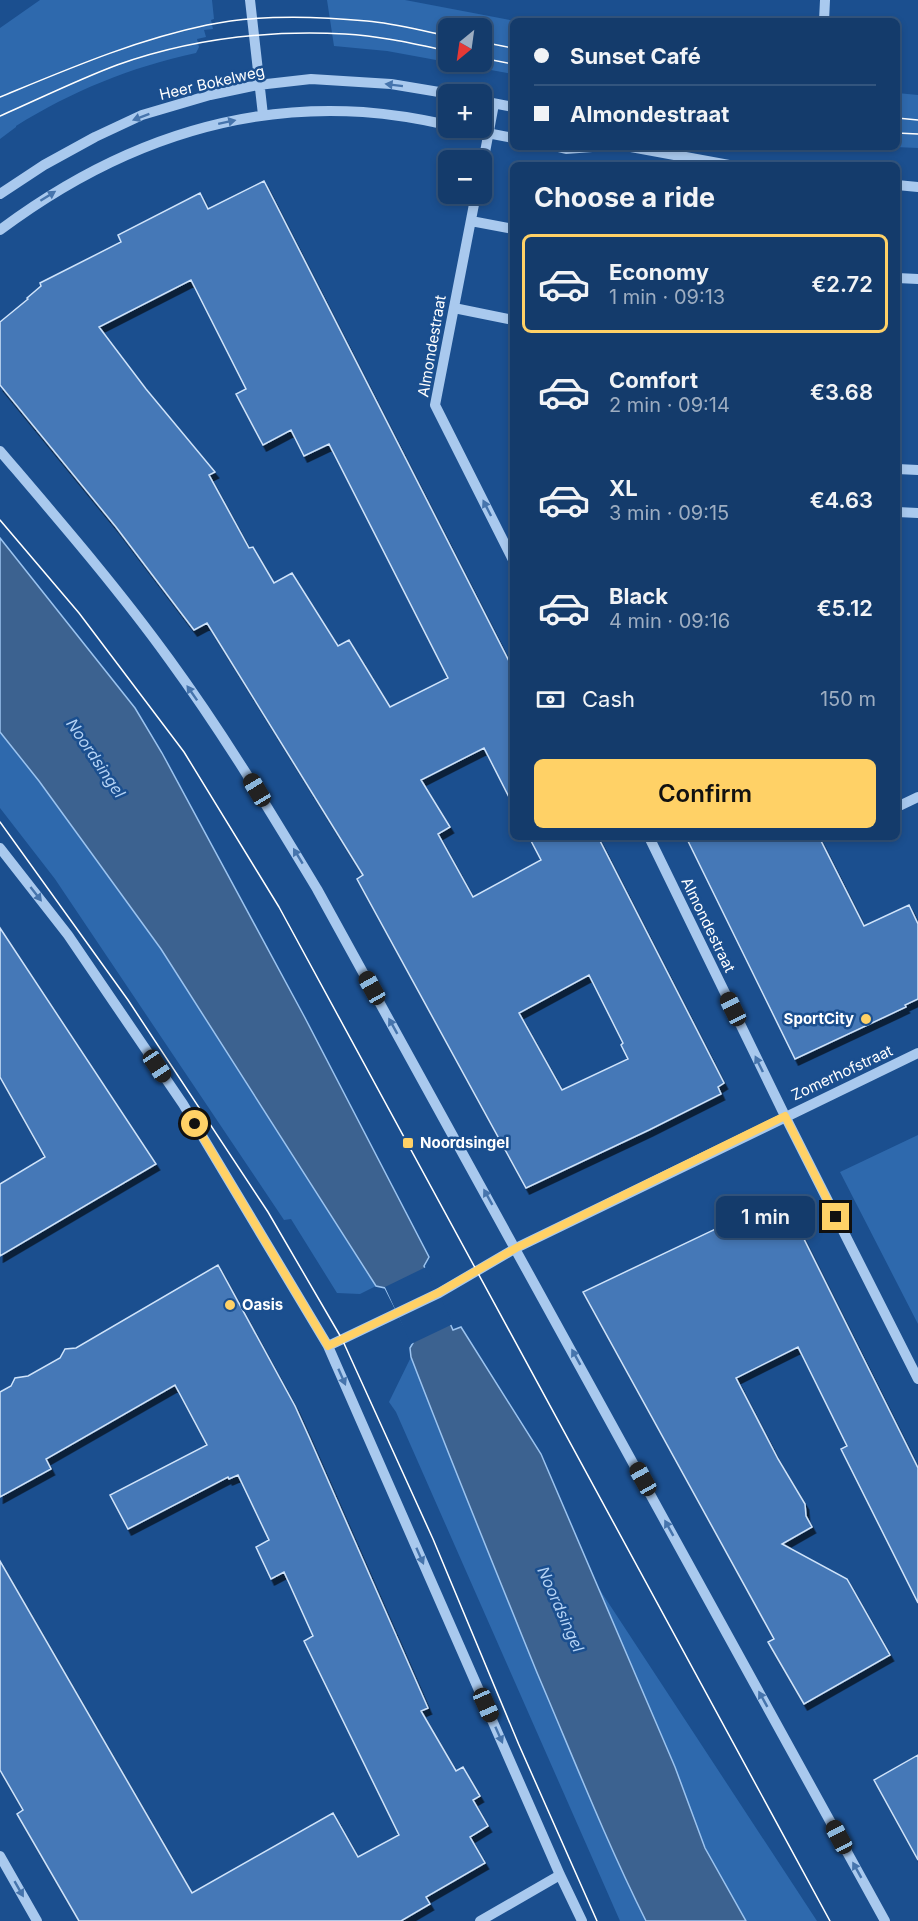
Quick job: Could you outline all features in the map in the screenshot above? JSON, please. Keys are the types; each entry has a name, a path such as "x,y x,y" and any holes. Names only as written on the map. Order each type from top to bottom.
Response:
{"street":[{"path":"250,0 263,115"},
{"path":"824,18 825,0"},
{"name":"Heer Bokelweg","path":"0,194 44,165 95,137 142,115 210,95 258,85 311,80 391,84 438,92"},
{"path":"492,116 494,104 510,107"},
{"path":"0,230 30,207 76,179 135,149 187,131 263,115 312,111 364,112 438,123"},
{"path":"492,134 510,137"},
{"path":"647,150 713,162"},
{"path":"900,185 918,187"},
{"name":"Almondestraat","path":"474,204 435,405 510,554"},
{"path":"471,221 510,228"},
{"path":"900,278 918,279"},
{"path":"454,308 510,319"},
{"path":"0,451 84,551 169,659 246,770 317,889 885,1921"},
{"path":"900,469 918,470"},
{"path":"900,512 918,513"},
{"path":"900,806 918,797"},
{"name":"Almondestraat","path":"650,840 785,1116 918,1379"},
{"path":"0,848 68,935 183,1104 328,1346 582,1921"},
{"name":"Zomerhofstraat","path":"328,1346 438,1293 516,1248 918,1053"},
{"path":"0,1856 37,1921"},
{"path":"480,1921 560,1875"}],"shaded area":[{"path":"40,0 212,0 213,29 204,30 206,37 197,39 199,47 196,53 148,65 80,91 37,113 0,139 0,28"},
{"path":"327,0 405,0 510,20 510,73 492,70 492,18 438,18 438,60 387,51 334,46"},
{"path":"900,93 918,95 918,148 900,147"},
{"path":"0,732 39,781 161,949 376,1286 360,1294 337,1293 291,1219 284,1220 55,879 0,808"},
{"path":"918,1135 918,1324 840,1172"},
{"path":"411,1357 538,1675 603,1830 646,1921 620,1921 396,1412 389,1402"},
{"path":"598,1587 817,1921 746,1921 705,1848 675,1767"}],"water":[{"path":"0,538 135,708 162,753 304,1016 429,1257 424,1266 453,1330 461,1327 541,1454 675,1767 705,1848 746,1921 646,1921 603,1830 538,1675 411,1357 410,1348 413,1343 385,1288 376,1286 161,949 39,781 0,732"}],"pier":[{"path":"426,1267 453,1324 411,1344 385,1287"}],"building":[{"path":"264,181 510,663 510,799 484,748 421,780 450,827 438,834 473,897 541,860 531,840 600,840 724,1083 718,1087 721,1094 526,1188 357,879 363,875 207,623 194,630 116,527 0,385 0,322 28,299 41,286 40,283 121,242 118,235 200,193 208,209","holes":["191,280 246,389 236,394 263,445 291,430 304,456 329,444 448,678 390,707 349,640 338,646 292,573 274,583 253,547 249,548 209,475 215,472 146,389 99,327","589,975 623,1043 621,1045 628,1059 562,1090 519,1013"]},
{"path":"687,840 821,840 864,926 909,905 918,924 918,999 905,1005 906,1007 795,1059"},
{"path":"0,928 156,1164 0,1256 0,1184 45,1157 0,1077"},
{"path":"783,1197 918,1468 918,1603 841,1449 847,1446 798,1347 736,1378 778,1459 805,1504 806,1516 812,1527 782,1544 847,1579 890,1655 804,1704 768,1642 774,1639 583,1292"},
{"path":"218,1265 295,1406 428,1708 421,1711 456,1771 463,1767 480,1796 473,1800 488,1826 470,1837 485,1863 426,1897 430,1904 401,1921 79,1921 17,1814 23,1810 0,1770 0,1561 192,1893 333,1813 358,1857 399,1835 304,1641 313,1636 284,1572 271,1579 256,1547 269,1540 238,1475 229,1479 228,1477 128,1529 110,1495 207,1445 175,1385 46,1459 51,1469 0,1497 0,1392 11,1386 15,1378 28,1376 60,1358 65,1349 76,1348"},
{"path":"918,1755 918,1860 874,1780"}],"tram line":[{"path":"0,97 128,47 180,31 227,21 287,17 327,18 387,23 438,34"},
{"path":"0,116 117,65 173,49 230,38 258,35 345,34 384,38 438,49"},
{"path":"492,44 510,47"},
{"path":"492,60 510,63"},
{"path":"900,118 918,120"},
{"path":"900,133 918,134"},
{"path":"0,520 79,613 184,752 279,907 830,1921"},
{"path":"0,822 128,1000 268,1212 342,1339 433,1539 519,1745 597,1921"}],"place":[{"name":"SportCity","path":"866,1019"},
{"name":"Noordsingel","path":"408,1143"},
{"name":"Oasis","path":"230,1305"}],"route":[{"path":"195,1124 328,1346 438,1293 516,1248 785,1116 836,1217"}]}
